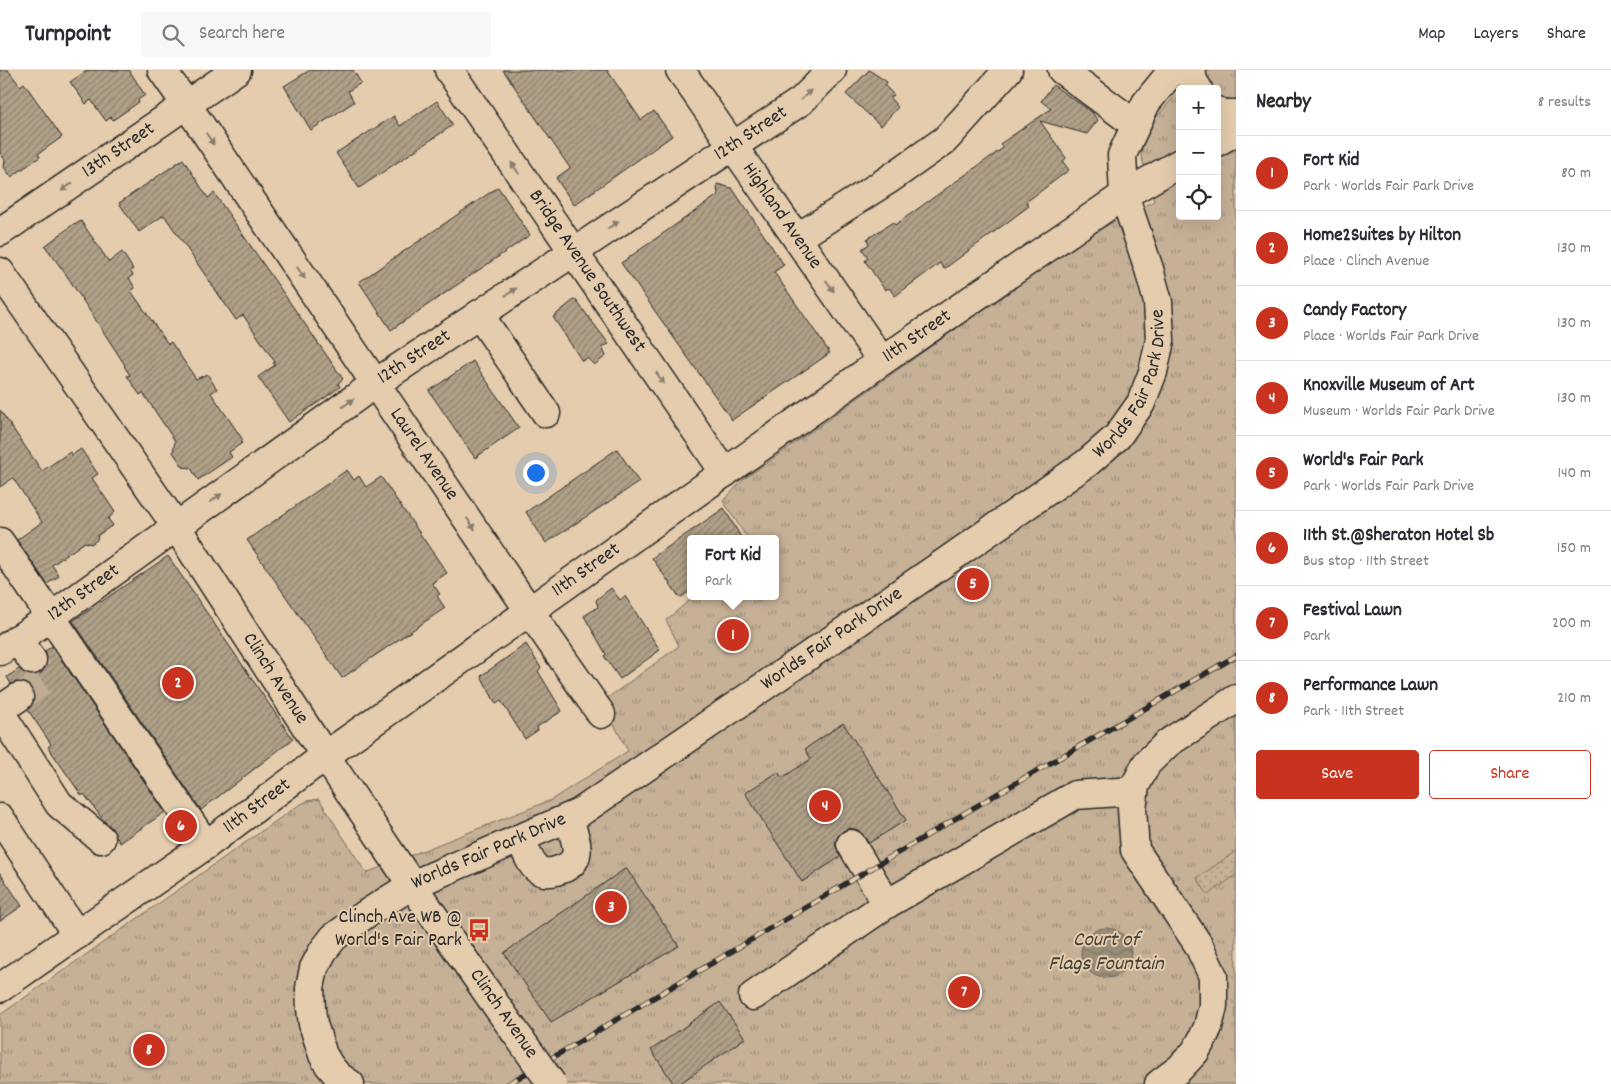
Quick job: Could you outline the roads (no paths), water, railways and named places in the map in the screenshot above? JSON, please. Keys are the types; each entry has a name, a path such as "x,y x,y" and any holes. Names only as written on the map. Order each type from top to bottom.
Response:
{"street":[{"name":"Laurel Avenue","path":"162,70 601,714"},
{"name":"13th Street","path":"0,232 238,70"},
{"name":"Bridge Avenue Southwest","path":"449,70 725,473"},
{"name":"Highland Avenue","path":"680,70 882,361"},
{"name":"12th Street","path":"16,650 51,617 376,383 801,101 832,70"},
{"path":"797,238 888,180 944,140 1008,70"},
{"path":"1062,70 1136,125"},
{"name":"Worlds Fair Park Drive","path":"350,1084 338,1076 329,1065 323,1055 313,1024 310,988 314,968 323,951 334,937 412,885 579,813 944,563 1087,462 1116,438 1141,403 1154,372 1160,340 1158,302 1149,269 1124,196 1122,154 1146,103 1173,70"},
{"path":"1191,70 1196,85"},
{"path":"1221,112 1236,114"},
{"path":"1221,140 1236,131"},
{"name":"11th Street","path":"0,988 206,844 325,756 882,361 1124,196 1176,165"},
{"name":"Clinch Avenue","path":"0,272 176,526 325,756 412,885 552,1084"},
{"path":"479,314 546,412"},
{"path":"0,542 206,844"},
{"path":"1159,1084 1179,1069 1195,1052 1202,1040 1208,1027 1213,1006 1213,976 1198,944 1135,850 1132,809 1134,791 1147,763 1168,743 1236,699"},
{"path":"6,706 59,804 101,839"},
{"path":"753,996 887,904 1074,795 1134,791"},
{"path":"0,818 77,935"},
{"path":"520,838 531,861 538,870 549,873 564,869 572,863 577,852 576,841 568,818"},
{"path":"851,844 887,904"}],"water":[{"name":"Court of Flags Fountain","path":"1101,928 1111,928 1124,935 1131,948 1131,958 1124,971 1111,978 1101,978 1092,974 1085,967 1081,958 1081,948 1085,939 1092,932"}],"tunnel":[{"path":"19,697 45,680 32,660"}],"railway":[{"path":"508,1084 1002,791 1236,656"}],"place":[{"name":"World's Fair Park","path":"973,584"},
{"name":"Fort Kid","path":"733,635"},
{"name":"Home2Suites by Hilton","path":"178,683"},
{"name":"Knoxville Museum of Art","path":"825,806"},
{"name":"11th St.@Sheraton Hotel Sb","path":"181,826"},
{"name":"Candy Factory","path":"611,907"},
{"name":"Clinch Ave WB @ World's Fair Park","path":"479,930"},
{"name":"Festival Lawn","path":"964,992"},
{"name":"Performance Lawn","path":"149,1050"}]}
